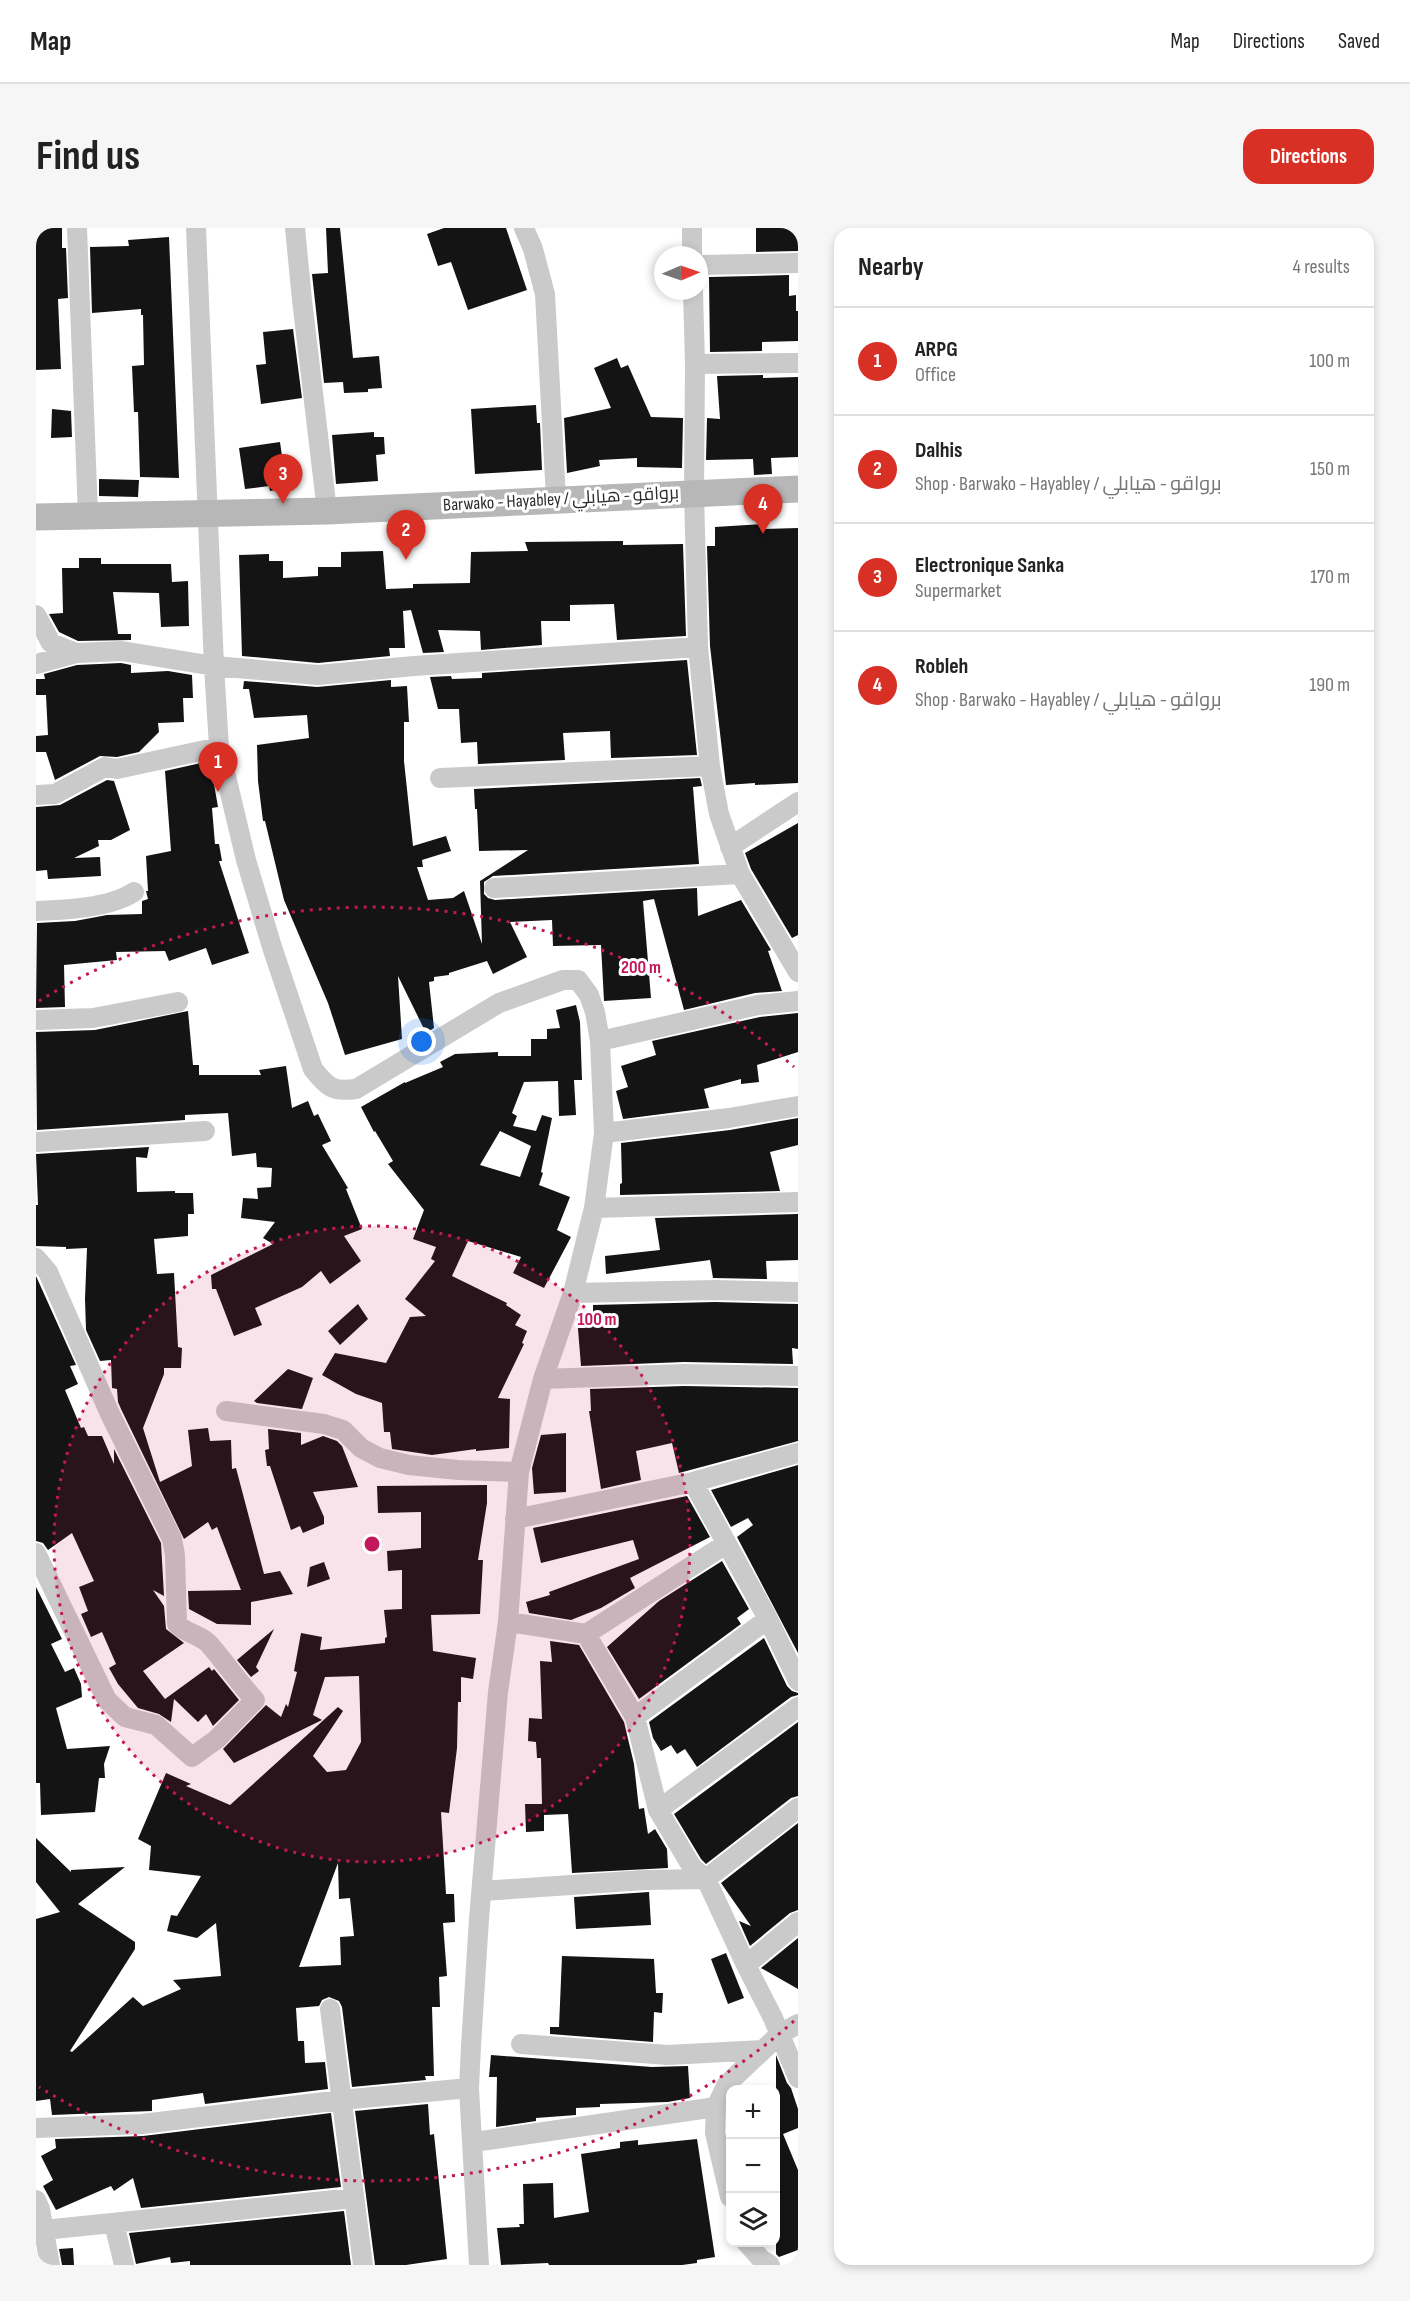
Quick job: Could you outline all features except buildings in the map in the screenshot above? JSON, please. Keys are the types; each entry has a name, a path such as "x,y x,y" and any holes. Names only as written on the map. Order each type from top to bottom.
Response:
{"main road":[{"name":"Barwako - Hayabley / برواقو - هيابلي","path":"36,517 327,511 798,489"}],"street":[{"path":"77,228 88,515"},
{"path":"196,228 219,747 246,860 313,1069 323,1082 338,1091 357,1089 499,1003 563,980 578,980 589,995 595,1012 600,1041 604,1133 594,1208 573,1293 543,1379 519,1472 508,1622 498,1692 469,2088 474,2142 479,2265"},
{"path":"296,228 302,300 327,511"},
{"path":"524,228 533,249 545,294 556,500"},
{"path":"692,228 692,246"},
{"path":"708,265 798,263"},
{"path":"693,300 694,493 698,647 710,766 719,814 740,874 792,945 798,972"},
{"path":"695,364 798,363"},
{"path":"36,615 51,643 76,653"},
{"path":"36,664 76,653 122,651 214,666 318,675 414,666 698,647"},
{"path":"36,795 55,794 105,767 117,769 219,747"},
{"path":"440,778 710,766"},
{"path":"730,848 798,802"},
{"path":"494,888 740,874"},
{"path":"36,911 102,904 123,899 134,892"},
{"path":"600,1041 759,1005 798,1000"},
{"path":"36,1020 93,1018 178,1002"},
{"path":"604,1133 729,1118 798,1106"},
{"path":"36,1142 205,1131"},
{"path":"594,1208 798,1202"},
{"path":"36,1258 48,1272 110,1414 172,1539 175,1555 177,1624 183,1630 208,1642 255,1700 217,1739 192,1757 156,1725 125,1717 107,1700 36,1553"},
{"path":"573,1293 715,1290 798,1292"},
{"path":"543,1379 684,1374 798,1376"},
{"path":"226,1411 324,1424 343,1430 361,1448 380,1458 399,1463 458,1470 519,1472"},
{"path":"515,1519 693,1482 798,1453"},
{"path":"693,1482 768,1619 798,1681"},
{"path":"508,1622 586,1634 726,1544"},
{"path":"635,1717 768,1619"},
{"path":"586,1634 635,1717 658,1810 692,1867 706,1879 780,2034 798,2078"},
{"path":"658,1810 798,1707"},
{"path":"482,1891 645,1880 706,1879 798,1808"},
{"path":"746,1965 798,1922"},
{"path":"330,2009 363,2265"},
{"path":"729,2193 715,2133 716,2107 727,2084 780,2034 798,2024"},
{"path":"521,2044 668,2055 763,2050"},
{"path":"36,2128 142,2124 341,2100 469,2088"},
{"path":"474,2142 716,2107"},
{"path":"44,2230 354,2198"},
{"path":"36,2200 40,2209 50,2265"},
{"path":"114,2223 124,2265"},
{"path":"750,2247 761,2263"}],"place":[{"name":"Electronique Sanka","path":"283,504"},
{"name":"Robleh","path":"763,534"},
{"name":"Dalhis","path":"406,560"},
{"name":"ARPG","path":"218,792"}]}
